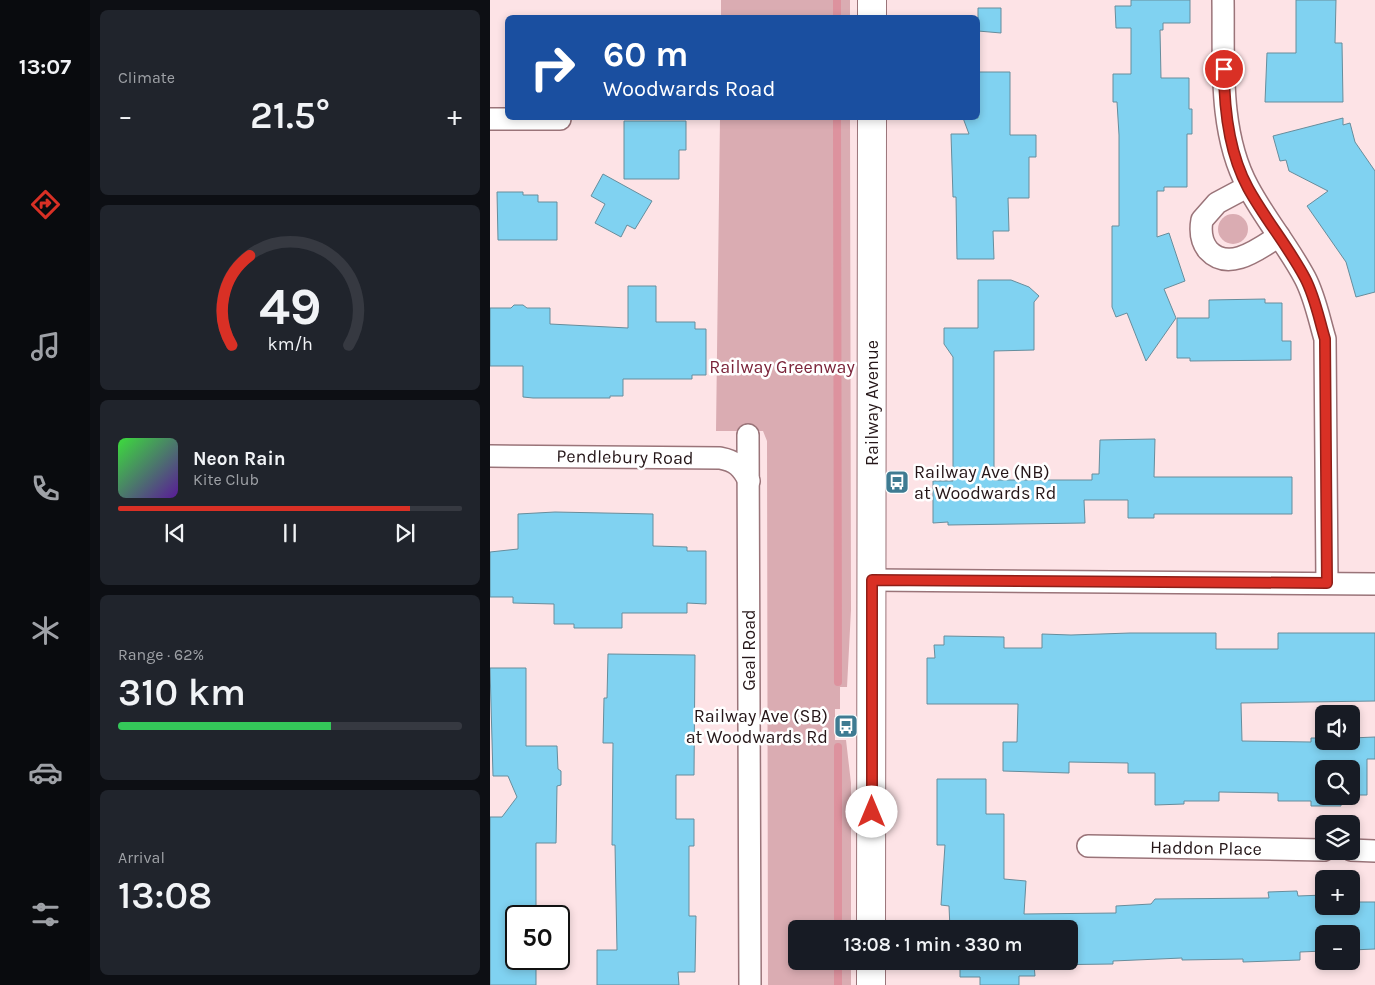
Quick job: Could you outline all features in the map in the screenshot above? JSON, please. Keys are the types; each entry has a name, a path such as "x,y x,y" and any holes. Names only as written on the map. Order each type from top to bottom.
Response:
{"main road":[{"path":"872,0 872,15"},
{"name":"Railway Avenue","path":"872,120 872,920"},
{"path":"871,970 871,985"}],"street":[{"path":"1224,0 1224,103 1237,160 1247,186 1305,279 1317,310 1325,339 1327,583"},
{"path":"490,119 505,119"},
{"path":"1247,186 1217,203 1202,220 1202,240 1214,255 1233,259 1248,254 1279,236"},
{"name":"Geal Road","path":"748,435 750,985"},
{"name":"Pendlebury Road","path":"490,456 720,458 730,460 741,467 749,481"},
{"path":"872,580 1375,584"},
{"name":"Haddon Place","path":"1088,846 1315,850"},
{"path":"1360,850 1375,851"}],"green space":[{"path":"721,0 850,0 850,15 721,15"},
{"name":"Railway Greenway","path":"720,120 850,120 851,610 847,687 840,687 840,709 835,709 835,740 846,740 851,783 851,920 788,920 788,970 851,970 851,985 768,985 767,441 763,431 716,431"},
{"path":"1233,214 1244,218 1248,229 1244,240 1233,244 1222,240 1218,229 1222,218"}],"building":[{"path":"1131,0 1190,0 1190,23 1163,23 1163,30 1160,30 1161,78 1189,78 1189,109 1192,109 1192,134 1187,134 1187,187 1164,187 1164,191 1157,191 1157,237 1169,233 1185,281 1164,289 1176,318 1146,361 1127,313 1116,317 1112,307 1112,226 1119,226 1119,135 1117,102 1113,102 1113,74 1131,74 1131,28 1116,28 1115,6 1131,6"},
{"path":"1296,0 1336,0 1335,43 1342,43 1343,102 1265,102 1267,53 1296,53"},
{"path":"978,8 1001,8 1001,33 980,31 980,15 978,15"},
{"path":"980,72 1010,72 1010,135 1036,135 1036,157 1029,157 1029,198 1008,198 1009,231 993,231 994,259 957,259 956,197 953,197 951,134 969,134 964,120 980,120"},
{"path":"1343,118 1343,125 1350,123 1355,142 1375,171 1375,292 1356,297 1346,262 1307,206 1328,191 1289,171 1286,160 1280,161 1273,136"},
{"path":"624,121 686,121 686,150 679,150 679,179 624,179"},
{"path":"603,174 652,201 635,229 627,225 621,237 595,223 605,204 591,196"},
{"path":"497,192 523,192 523,195 538,195 538,202 557,202 557,240 498,240"},
{"path":"978,280 1011,280 1029,287 1039,296 1034,302 1034,350 994,351 994,480 1092,480 1092,474 1099,474 1100,440 1155,439 1154,477 1292,477 1292,514 1154,514 1154,518 1128,518 1128,500 1084,500 1085,523 948,525 948,522 933,523 933,481 953,481 953,357 944,344 944,328 978,328"},
{"path":"628,286 656,286 656,322 695,322 695,329 706,329 706,375 692,375 692,379 623,379 623,396 610,396 610,398 533,398 523,397 523,366 490,366 490,308 511,308 514,305 523,305 527,308 550,308 550,324 628,328"},
{"path":"1265,299 1265,303 1282,303 1282,341 1291,341 1291,360 1190,361 1190,358 1177,358 1177,318 1209,318 1209,300"},
{"path":"555,512 653,514 653,546 687,547 687,551 706,551 706,604 687,603 687,613 622,613 622,628 574,628 574,624 554,624 554,604 513,603 513,597 490,597 490,552 518,549 518,514"},
{"path":"1216,633 1216,649 1278,649 1278,633 1375,633 1375,701 1241,703 1242,741 1311,742 1311,738 1315,738 1315,750 1360,750 1360,738 1375,737 1375,759 1367,759 1367,795 1360,795 1360,760 1315,760 1315,805 1341,806 1311,806 1311,801 1278,801 1278,793 1219,792 1219,801 1184,801 1184,804 1155,805 1155,773 1128,773 1128,763 1069,762 1069,773 1003,771 1003,742 1017,742 1018,704 927,704 927,658 935,658 934,645 944,645 944,636 1004,637 1004,648 1042,648 1042,634"},
{"path":"608,654 695,655 694,775 676,775 676,819 694,819 694,846 689,846 689,916 696,916 695,972 678,972 679,985 597,985 597,950 617,950 615,845 612,845 613,743 603,743 604,698 607,698"},
{"path":"490,668 526,668 526,746 557,746 558,769 561,771 561,785 557,786 556,843 536,843 536,905 505,905 505,970 536,970 536,985 490,985 490,817 502,817 517,797 508,776 493,776"},
{"path":"937,779 986,779 986,814 1004,814 1004,879 1026,881 1024,914 1116,913 1116,906 1151,904 1155,899 1269,898 1268,892 1297,891 1298,896 1315,895 1315,915 1360,915 1360,902 1375,902 1375,949 1360,950 1360,925 1315,925 1315,951 1300,952 1300,960 1243,962 1243,959 1182,960 1182,958 1113,961 1113,964 1078,964 1078,920 950,920 949,906 941,905 945,845 937,845"},
{"path":"960,970 1034,970 1035,976 1019,976 1019,985 980,985 980,977 960,977"}],"waterway":[{"path":"837,0 837,15"},
{"path":"837,120 838,682"},
{"path":"838,747 838,920"},
{"path":"838,970 838,985"}],"place":[{"name":"Railway Ave (NB) at Woodwards Rd","path":"897,482"},
{"name":"Railway Ave (SB) at Woodwards Rd","path":"846,726"}],"route":[{"path":"872,812 872,580 1327,583 1325,339 1317,310 1305,279 1247,186 1237,160 1224,103 1224,69"}]}
